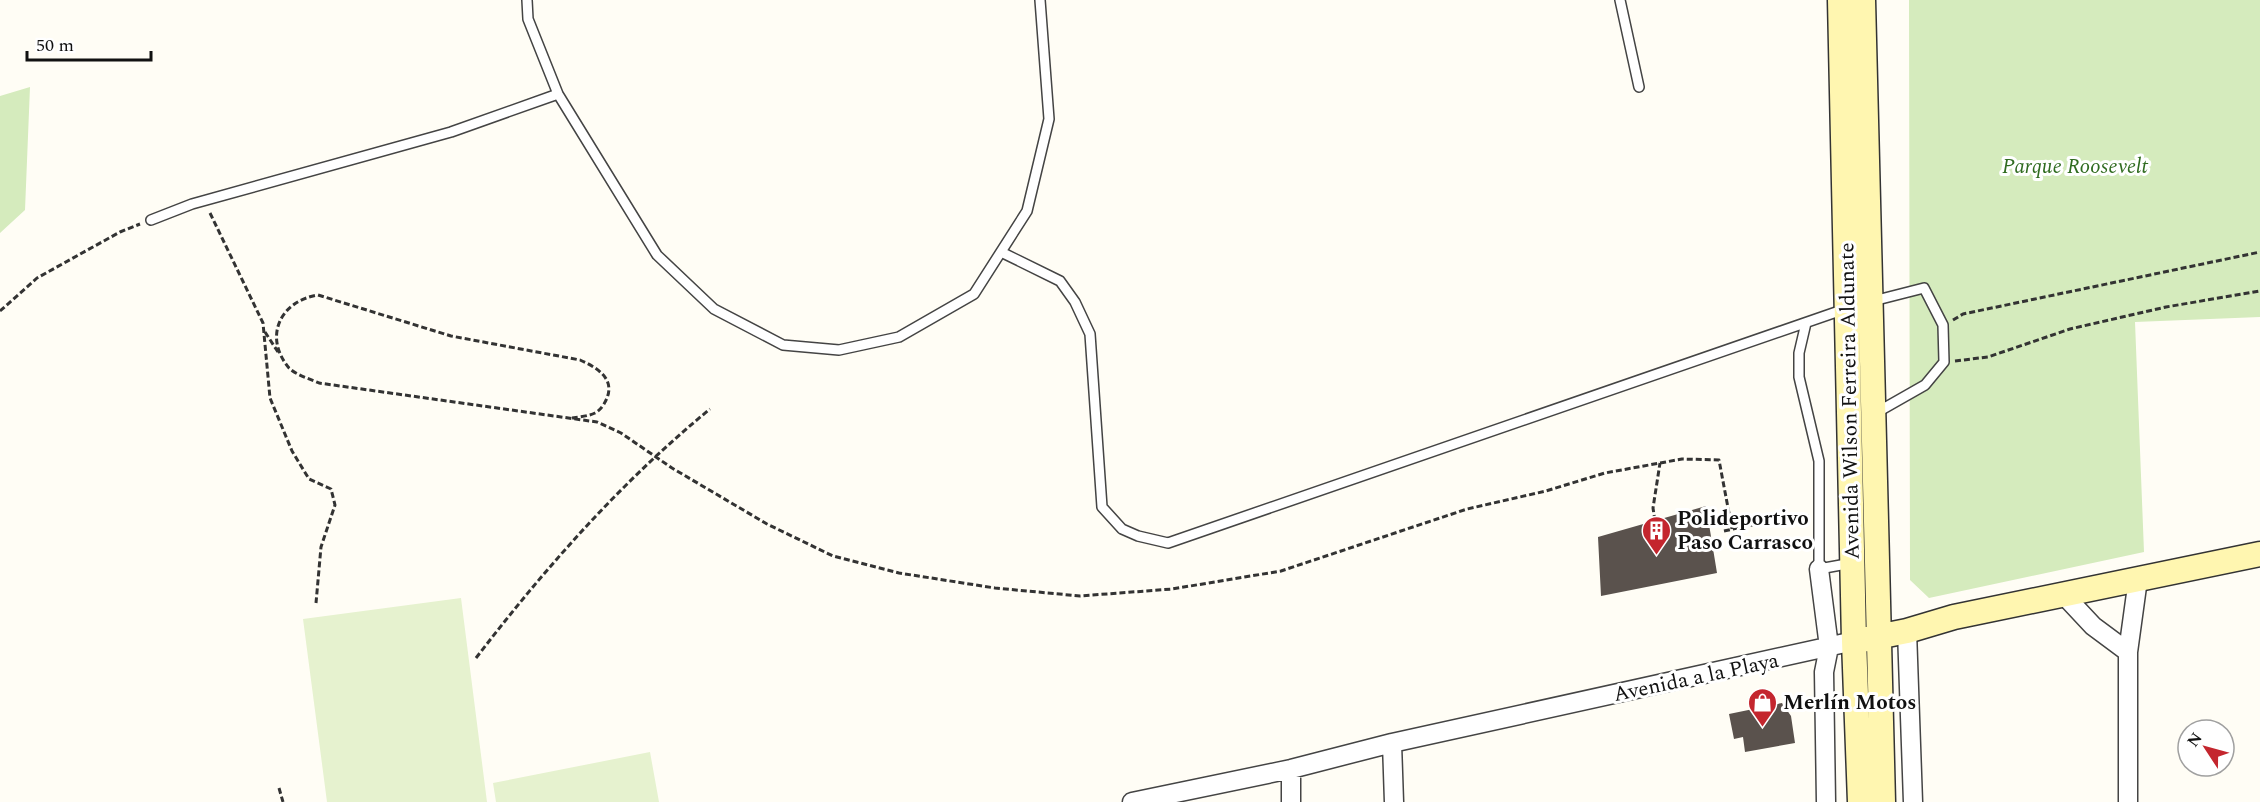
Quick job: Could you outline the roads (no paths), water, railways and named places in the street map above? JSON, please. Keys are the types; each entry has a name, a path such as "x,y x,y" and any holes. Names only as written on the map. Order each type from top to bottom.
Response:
{"main road":[{"name":"Avenida Wilson Ferreira Aldunate","path":"1840,0 1858,305 1872,415 1883,802"},
{"name":"Avenida Wilson Ferreira Aldunate","path":"1860,802 1853,562 1863,0"},
{"name":"Avenida a la Playa","path":"1854,641 1908,631 1954,617 2260,554"}],"street":[{"path":"1819,569 1829,647 1824,672 1827,802"},
{"path":"2128,802 2128,652 2138,579"},
{"path":"2064,595 2093,626 2128,652"},
{"path":"1908,631 1913,802"},
{"name":"Avenida a la Playa","path":"1132,802 1291,769 1392,743 1854,641"},
{"path":"1392,743 1394,802"},
{"path":"1291,769 1291,802"}],"lane":[{"path":"527,0 528,19 558,94 657,255 714,309 783,345 839,350 899,337 974,294 1027,212 1049,119 1040,0"},
{"path":"1620,0 1640,87"},
{"path":"151,220 204,200 451,132 558,94"},
{"path":"1001,252 1060,281 1075,302 1089,334 1102,507 1122,529 1137,536 1168,543 1858,305 1924,288 1943,326 1944,362 1925,385 1872,415"},
{"path":"1806,323 1799,353 1799,377 1819,461 1819,569 1853,562"}],"place":[{"name":"Polideportivo Paso Carrasco","path":"1656,556"},
{"name":"Merlín Motos","path":"1762,728"}],"park label":[{"name":"Parque Roosevelt","path":"2075,166"}]}
